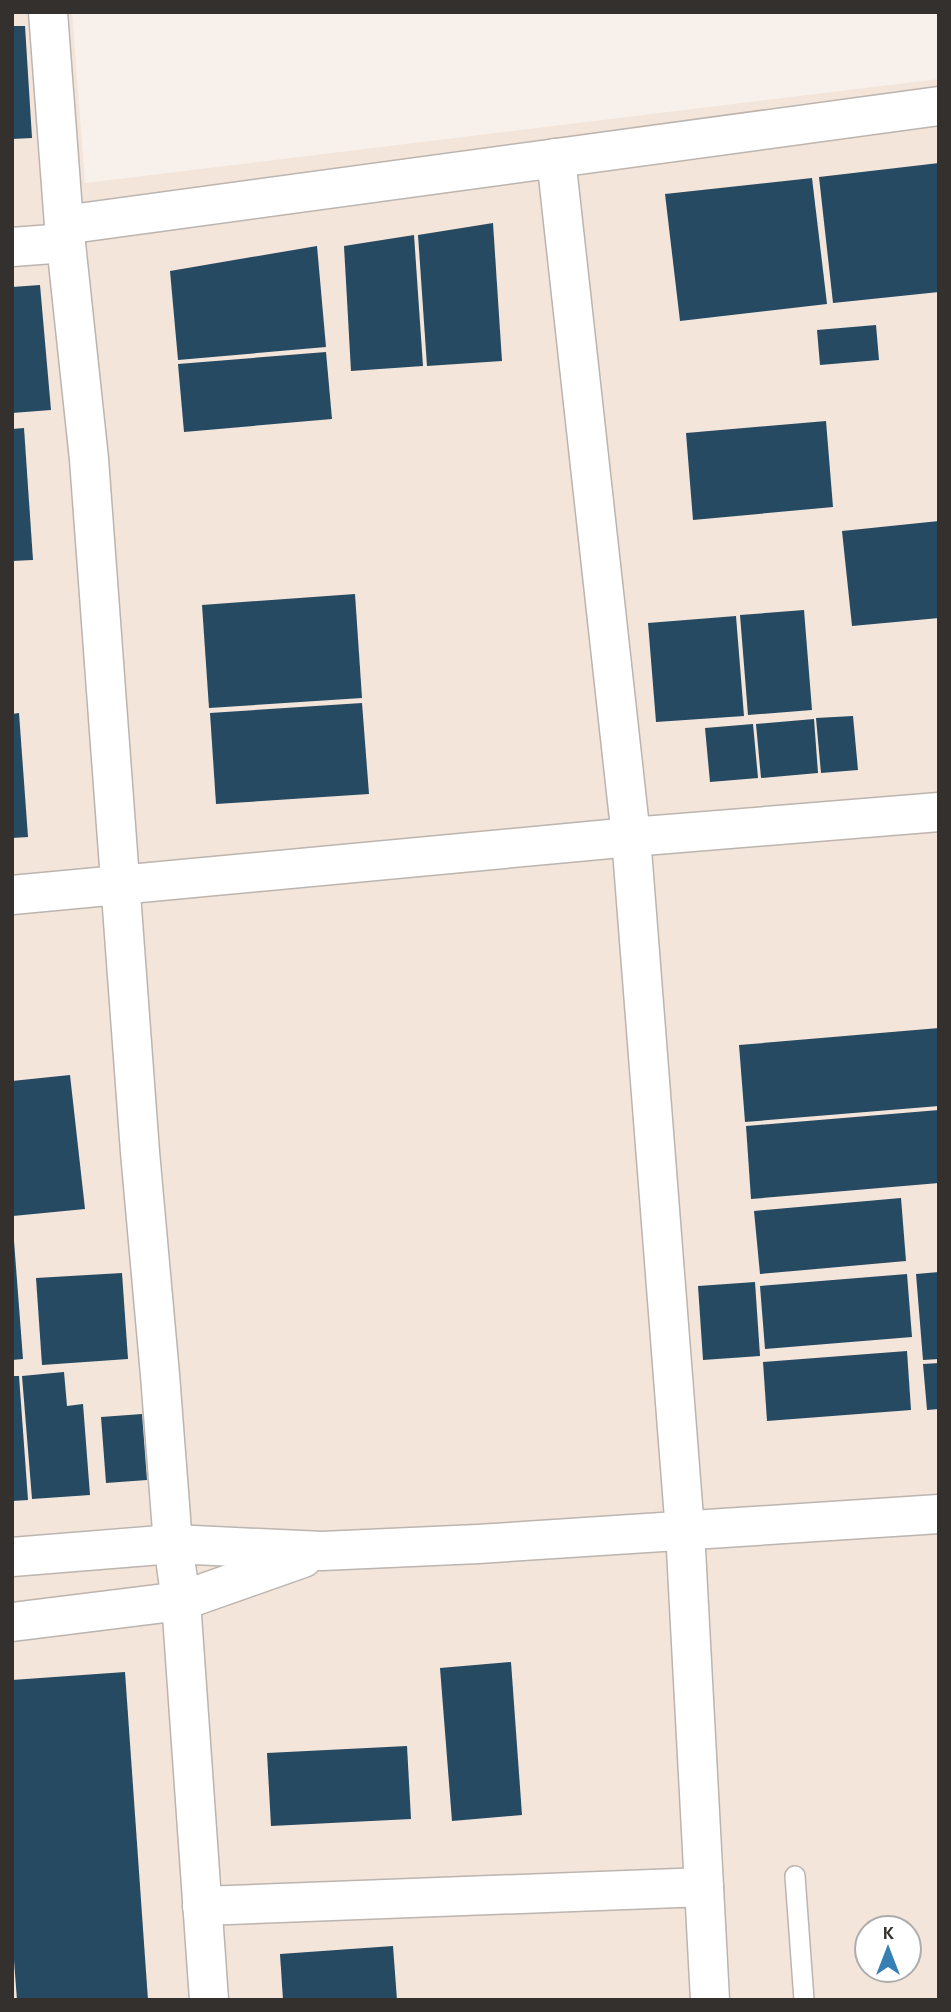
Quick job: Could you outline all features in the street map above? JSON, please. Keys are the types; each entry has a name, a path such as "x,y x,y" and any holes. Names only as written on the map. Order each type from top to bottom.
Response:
{"street":[{"path":"48,12 65,234 89,459 139,1152 173,1544 181,1601 209,2000"},
{"path":"12,247 65,234 556,158 939,106"},
{"path":"556,158 631,837 685,1531 710,2000"},
{"path":"12,895 631,837 939,812"},
{"path":"12,1557 173,1544 322,1551 939,1514"},
{"path":"12,1622 181,1601 322,1551"},
{"path":"202,1906 704,1887"}],"lane":[{"path":"795,1876 804,2000"}],"shaded area":[{"path":"12,12 72,12 85,183 939,79 939,2000 12,2000"}],"building":[{"path":"12,26 25,26 32,138 12,139"},
{"path":"939,163 939,292 833,303 819,177"},
{"path":"812,178 827,304 680,321 665,194"},
{"path":"493,223 502,361 427,366 418,235"},
{"path":"414,235 423,366 351,371 344,246"},
{"path":"317,246 326,347 178,360 170,271"},
{"path":"40,285 51,410 12,413 12,287"},
{"path":"876,325 879,360 820,365 817,330"},
{"path":"326,352 332,419 184,432 178,364"},
{"path":"826,421 833,507 693,520 686,433"},
{"path":"24,428 33,560 12,561 12,429"},
{"path":"939,521 939,618 852,626 842,531"},
{"path":"355,594 362,698 209,708 202,605"},
{"path":"804,610 812,710 748,715 740,615"},
{"path":"736,616 744,716 656,722 648,623"},
{"path":"362,703 369,794 216,804 210,713"},
{"path":"19,713 28,837 12,838 12,714"},
{"path":"853,716 858,770 821,773 816,718"},
{"path":"814,719 818,773 761,778 756,724"},
{"path":"753,724 758,778 710,782 705,728"},
{"path":"939,1028 939,1106 745,1122 739,1045"},
{"path":"70,1075 85,1209 13,1216 12,1081"},
{"path":"939,1110 939,1183 751,1199 746,1126"},
{"path":"901,1198 906,1261 760,1274 754,1211"},
{"path":"12,1241 23,1359 12,1360"},
{"path":"939,1272 939,1359 923,1360 916,1274"},
{"path":"122,1273 128,1359 42,1365 36,1278"},
{"path":"907,1274 912,1337 765,1349 760,1286"},
{"path":"755,1282 760,1356 703,1360 698,1286"},
{"path":"907,1351 911,1410 767,1421 763,1362"},
{"path":"939,1363 939,1409 927,1410 923,1364"},
{"path":"64,1372 67,1406 83,1404 90,1495 32,1499 22,1376"},
{"path":"12,1376 19,1376 28,1500 12,1501"},
{"path":"142,1414 147,1480 106,1483 101,1417"},
{"path":"511,1662 522,1815 452,1821 440,1668"},
{"path":"125,1672 148,2000 17,2000 12,1934 12,1680"},
{"path":"407,1746 411,1819 271,1826 267,1753"},
{"path":"393,1946 397,2000 283,2000 280,1954"}]}
